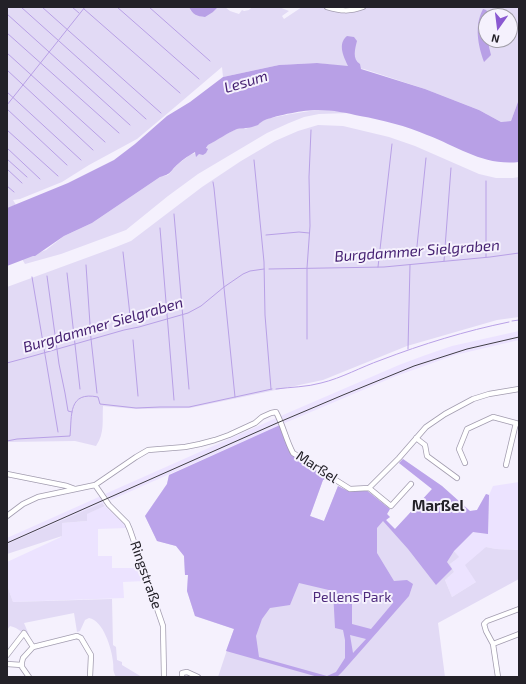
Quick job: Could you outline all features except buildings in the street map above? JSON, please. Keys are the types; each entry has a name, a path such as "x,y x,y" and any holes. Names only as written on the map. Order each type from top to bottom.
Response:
{"street":[{"path":"327,7 339,11 348,11 363,7"},
{"path":"411,484 391,506 369,488 399,458 426,427 445,414 474,399 488,394 519,389"},
{"name":"Marßel","path":"95,485 148,450 200,444 215,440 230,435 255,423 262,417 276,412 292,453 350,489 369,488"},
{"path":"465,463 459,449 467,429 493,417 517,423 506,465"},
{"path":"416,438 425,445 427,456 457,478"},
{"path":"7,474 67,486 76,490"},
{"path":"7,516 23,504 38,497 95,485"},
{"name":"Ringstraße","path":"95,485 113,510 127,523 130,530 163,626 164,677"},
{"path":"498,677 493,644 484,624 519,608"},
{"path":"7,654 24,633 33,647"},
{"path":"493,644 519,634"},
{"path":"29,677 22,665 22,662 23,658 33,647 77,636 81,638 91,655 90,677"},
{"path":"7,664 22,665"},
{"path":"182,677 182,673 187,672 198,677"}],"shaded area":[{"path":"519,331 519,340 455,355 396,376 280,425 111,500 105,494 399,365 452,346"},
{"path":"519,482 519,550 486,547 476,582 452,597 445,580 454,572 450,564 458,557 454,551 473,532 488,534 489,495 493,486"},
{"path":"101,496 104,504 7,546 7,538"},
{"path":"105,506 127,528 98,529 98,556 112,556 112,568 134,568 139,564 145,581 123,582 124,598 13,602 7,585 7,562 61,537 62,523 87,521 86,514"}],"green space":[{"path":"7,7 189,7 191,11 213,12 218,7 225,7 230,11 239,14 242,10 249,10 252,7 279,7 289,11 282,16 284,19 302,7 519,7 519,99 511,121 501,122 479,110 425,89 364,69 317,63 279,65 223,77 222,67 137,139 89,165 62,182 20,199 13,200 16,205 7,208"},
{"path":"316,110 330,110 349,113 319,114 304,117 267,133 198,174 126,230 61,254 25,264 22,259 46,250 64,236 92,223 160,177 168,175 178,164 190,155 206,149 208,145 230,132 239,128 245,129 270,118"},
{"path":"318,125 343,126 389,137 415,146 479,174 496,178 519,177 519,317 497,320 407,346 323,380 190,408 137,409 103,406 102,431 96,446 75,441 7,442 7,287 131,241 202,187 241,161 275,141 298,131"},
{"name":"Pellens Park","path":"280,425 292,454 309,467 328,477 323,480 310,516 324,521 338,486 348,491 365,489 390,509 387,514 390,517 386,520 395,529 432,489 399,463 403,459 442,486 470,511 477,510 486,494 489,495 488,534 473,532 454,551 447,562 452,569 436,585 408,549 383,521 377,528 377,553 394,581 407,580 413,584 409,596 337,677 318,677 226,651 234,629 195,616 187,591 188,575 185,575 184,556 176,546 157,541 145,516 167,484 169,475","holes":["299,583 333,591 335,628 343,630 345,640 345,658 336,672 327,676 259,657 256,636 262,619 270,608 290,605","352,592 392,604 371,629 352,624","350,635 366,639 353,653"]},
{"name":"Pellens Park","path":"292,454 309,467 328,477 323,480 310,516 324,521 338,486 348,491 365,489 390,509 387,514 390,517 386,520 395,529 432,489 399,463 403,459 442,486 470,511 477,510 486,494 489,495 488,534 473,532 454,551 459,557 450,564 454,572 445,580 452,597 476,582 465,565 486,547 519,550 519,579 438,623 445,677 218,677 234,629 195,616 187,591 188,575 185,575 184,556 176,546 157,541 145,516 167,484 169,475"},
{"path":"102,503 105,506 87,514 87,521 62,523 62,536 7,554 7,544"},
{"path":"7,585 13,602 112,599 113,645 116,647 117,660 122,662 122,665 142,677 116,677 111,650 106,636 99,624 89,618 85,620 80,631 77,632 74,613 24,623 29,635 25,637 20,631 10,626 7,630"}],"water":[{"path":"189,7 218,7 205,17 196,15"},
{"name":"Lesum","path":"347,36 354,37 357,41 355,57 357,62 360,64 361,69 425,89 479,110 501,122 511,121 519,99 519,162 494,161 483,158 403,126 377,119 318,110 291,113 270,118 249,128 237,129 230,132 208,145 206,148 208,149 206,153 203,155 199,154 196,157 195,152 191,154 169,173 160,177 92,223 64,236 35,256 7,266 7,208 68,183 114,160 167,116 190,102 223,77 279,65 317,63 348,66 342,51 342,43"},
{"path":"489,48 491,55 484,62 480,49"}],"waterway":[{"path":"21,7 146,119"},
{"path":"42,7 161,113"},
{"path":"72,7 79,13"},
{"path":"7,105 85,7"},
{"path":"117,7 199,79"},
{"path":"149,7 210,61"},
{"path":"84,9 180,93"},
{"path":"7,14 130,125"},
{"path":"7,33 119,133"},
{"path":"7,53 105,142"},
{"path":"7,70 93,150"},
{"path":"7,92 81,160"},
{"path":"7,109 67,165"},
{"path":"7,130 58,176"},
{"path":"307,339 307,268 310,226 309,177 311,130"},
{"path":"378,267 392,144"},
{"path":"7,148 40,179"},
{"path":"416,256 426,158"},
{"path":"7,159 27,177"},
{"path":"254,160 264,262 265,315 271,389"},
{"path":"444,261 451,168"},
{"path":"7,169 22,183"},
{"path":"486,181 486,257"},
{"name":"Burgdammer Sielgraben","path":"213,182 235,397"},
{"path":"7,186 14,192"},
{"path":"174,214 189,389"},
{"path":"160,228 174,400"},
{"path":"266,235 299,232 309,233"},
{"path":"123,252 130,315"},
{"name":"Burgdammer Sielgraben","path":"269,269 384,267 519,253"},
{"path":"86,265 91,339 97,393"},
{"path":"408,349 410,265"},
{"name":"Burgdammer Sielgraben","path":"7,363 188,313 201,306 243,274 250,271 264,269"},
{"path":"67,273 80,389"},
{"name":"Burgdammer Sielgraben","path":"47,276 59,364 68,411 72,412"},
{"name":"Burgdammer Sielgraben","path":"32,277 58,432"},
{"path":"512,321 519,320"},
{"path":"276,389 329,381 428,343 476,329 509,322"},
{"path":"133,340 138,396"},
{"path":"7,441 17,439 70,436 72,413 76,401 88,396 98,397 100,404 136,408 189,407 272,389"}],"railway":[{"path":"7,543 277,423 414,366 467,349 519,337"}],"district":[{"name":"Marßel","path":"438,506"}]}
